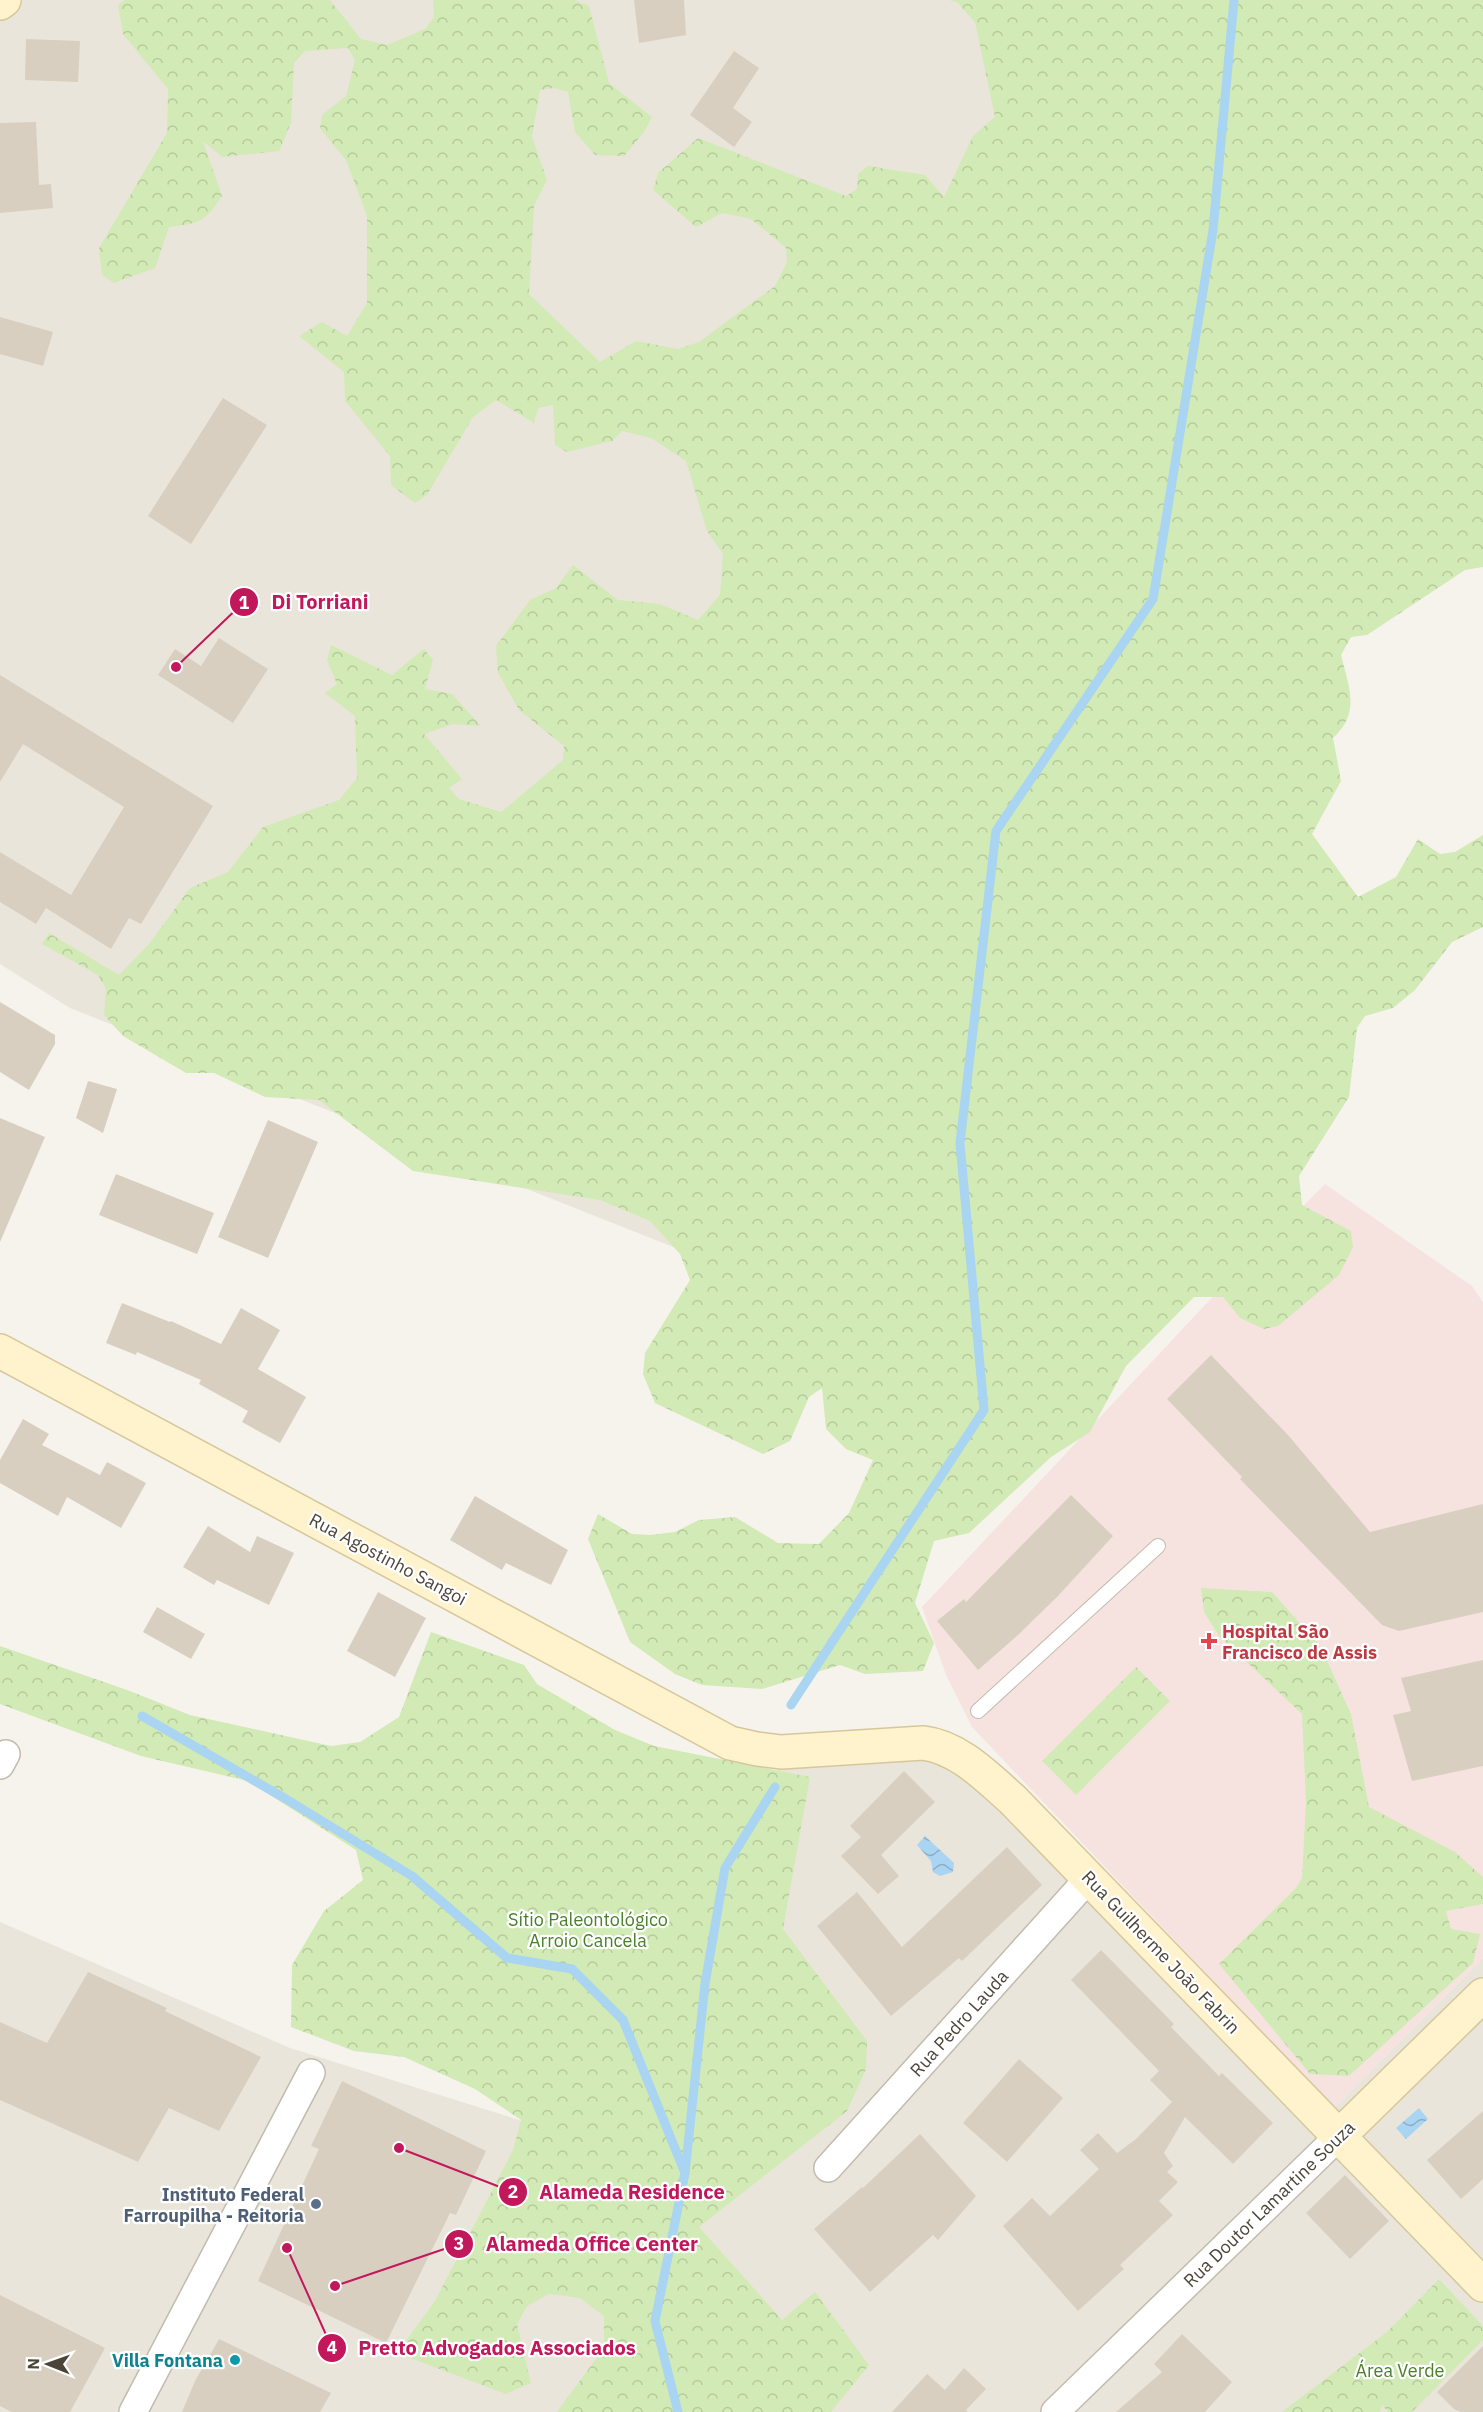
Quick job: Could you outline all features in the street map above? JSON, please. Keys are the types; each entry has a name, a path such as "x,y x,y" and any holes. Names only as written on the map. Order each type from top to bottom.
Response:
{"street":[{"name":"Rua Agostinho Sangoi","path":"0,1351 704,1730 730,1743 781,1752"},
{"name":"Rua Guilherme João Fabrin","path":"781,1752 938,1744 980,1770 1012,1799 1483,2285"},
{"name":"Rua Pedro Lauda","path":"828,2168 1089,1878"},
{"name":"Rua Doutor Lamartine Souza","path":"1055,2412 1483,1995"},
{"path":"133,2412 311,2073"}],"lane":[{"path":"978,1711 1158,1546"}],"shaded area":[{"path":"4,0 1090,0 981,1369 70,1008 0,964 0,3"},
{"name":"Hospital São Francisco de Assis","path":"1325,1184 1472,1286 1483,1302 1483,1958 1334,2108 972,1727 946,1675 922,1607 1204,1306"},
{"path":"938,1744 1334,2108 1483,1958 1483,2412 0,2412 0,1922 290,2048 685,2172 781,1752"}],"green space":[{"path":"125,0 330,0 361,39 387,45 425,29 434,17 433,0 574,0 589,6 609,83 652,117 644,132 624,156 595,155 575,132 568,92 554,88 540,90 532,137 547,180 534,206 529,294 600,362 636,341 678,349 699,342 775,286 787,262 786,248 751,219 722,213 696,227 653,190 658,173 698,138 846,196 857,189 858,174 868,166 925,175 944,197 973,136 995,117 975,22 957,2 949,0 1483,0 1483,567 1465,570 1367,635 1351,637 1341,655 1349,689 1350,709 1342,728 1333,738 1341,781 1312,834 1358,897 1396,877 1418,839 1440,854 1455,852 1483,835 1483,927 1452,942 1415,990 1393,1008 1365,1016 1357,1028 1349,1097 1299,1176 1302,1205 1351,1231 1353,1247 1339,1275 1278,1326 1264,1329 1240,1318 1223,1297 1194,1297 1126,1366 1090,1432 1051,1457 969,1533 934,1541 915,1603 934,1643 923,1671 865,1674 840,1665 762,1689 702,1685 675,1674 630,1642 588,1539 598,1514 632,1534 650,1535 675,1532 699,1520 735,1517 778,1543 819,1544 849,1513 873,1460 846,1449 826,1429 822,1388 809,1397 790,1441 763,1454 655,1403 643,1374 645,1353 690,1280 680,1254 650,1221 600,1200 413,1171 319,1100 265,1097 214,1073 186,1073 123,1036 104,1015 106,989 98,975 42,944 49,933 119,975 149,944 190,888 228,872 263,827 339,800 357,778 355,716 325,693 337,684 327,660 331,645 392,675 424,649 433,660 425,689 452,694 481,726 453,724 424,734 462,779 449,788 459,799 501,812 563,760 564,746 519,710 498,673 496,646 530,600 556,588 573,565 618,600 660,604 698,620 720,595 723,554 707,531 686,461 651,438 622,431 612,441 567,452 555,445 553,405 538,408 534,423 496,400 473,417 427,495 415,503 391,485 390,456 345,401 344,372 299,336 322,322 347,336 367,303 367,216 346,160 320,128 322,115 346,96 355,60 348,48 305,51 294,63 291,123 279,151 222,157 203,141 222,196 205,217 195,223 169,227 155,268 114,283 102,275 99,248 167,133 168,89 123,34 118,5"},
{"path":"1201,1588 1272,1592 1321,1647 1351,1714 1369,1807 1455,1852 1483,1877 1483,1904 1446,1911 1451,1929 1480,1934 1473,1963 1349,2076 1310,2074 1219,1964 1296,1888 1302,1878 1306,1801 1302,1714 1219,1636 1204,1612"},
{"name":"Sítio Paleontológico Arroio Cancela","path":"431,1632 524,1665 537,1684 615,1730 654,1746 810,1777 783,1929 867,2041 866,2069 847,2111 699,2227 782,2320 815,2292 869,2365 831,2412 557,2412 604,2348 604,2316 580,2298 549,2294 527,2306 517,2324 531,2383 506,2394 397,2353 435,2301 513,2150 521,2120 475,2089 404,2057 354,2051 291,2027 292,1965 324,1911 363,1880 356,1850 248,1781 141,1756 0,1704 0,1646 130,1691 190,1715 331,1746 360,1742 399,1717"},
{"path":"1136,1667 1170,1701 1076,1795 1042,1761"},
{"name":"Área Verde","path":"1439,2279 1483,2326 1483,2340 1412,2412 1388,2412 1382,2405 1380,2412 1282,2412 1387,2332"}],"water":[{"path":"925,1836 954,1863 953,1872 940,1876 933,1872 931,1861 917,1845"},
{"path":"1419,2108 1428,2119 1406,2139 1396,2128"}],"building":[{"path":"634,0 684,0 686,35 639,43"},
{"path":"26,39 80,41 78,82 25,80"},
{"path":"734,51 759,68 733,108 752,122 734,147 690,115"},
{"path":"36,122 39,185 51,184 53,208 0,213 0,123"},
{"path":"0,317 53,332 43,366 0,354"},
{"path":"223,398 267,425 191,544 148,516"},
{"path":"219,638 268,669 233,723 158,675 175,649 201,666"},
{"path":"0,675 213,806 141,924 129,918 111,949 46,908 36,924 0,902 0,852 71,895 124,807 23,744 0,782"},
{"path":"0,1002 55,1035 55,1044 29,1090 0,1072"},
{"path":"88,1081 117,1089 103,1133 76,1118"},
{"path":"0,1118 45,1137 0,1242"},
{"path":"268,1120 318,1142 268,1258 218,1237"},
{"path":"116,1174 214,1213 197,1254 99,1215"},
{"path":"122,1303 171,1321 221,1344 241,1308 280,1330 258,1369 306,1397 280,1443 242,1422 248,1411 199,1384 201,1380 137,1352 136,1355 106,1343"},
{"path":"1211,1355 1288,1435 1370,1532 1483,1504 1483,1612 1399,1631 1382,1625 1240,1479 1242,1477 1167,1399"},
{"path":"23,1419 49,1434 42,1445 100,1475 107,1462 146,1483 121,1528 67,1497 58,1516 0,1483 0,1460"},
{"path":"1071,1495 1113,1536 1058,1596 978,1670 937,1621 964,1599 966,1602"},
{"path":"475,1496 568,1550 551,1585 506,1563 502,1570 450,1540"},
{"path":"208,1526 250,1552 257,1536 294,1553 269,1605 217,1580 214,1585 183,1567"},
{"path":"378,1592 426,1618 395,1677 347,1651"},
{"path":"157,1607 205,1634 191,1659 143,1632"},
{"path":"1483,1660 1483,1766 1412,1781 1393,1715 1411,1711 1401,1678"},
{"path":"904,1771 935,1802 881,1855 899,1876 878,1894 841,1856 861,1837 850,1826"},
{"path":"1007,1847 1042,1885 962,1961 959,1958 891,2016 817,1926 857,1892 902,1947"},
{"path":"1101,1950 1174,2024 1171,2027 1219,2076 1222,2073 1273,2123 1233,2164 1185,2117 1164,2153 1173,2166 1167,2172 1178,2182 1159,2201 1173,2215 1120,2265 1124,2269 1078,2311 1003,2226 1032,2198 1050,2216 1099,2169 1080,2150 1098,2133 1117,2153 1136,2139 1172,2102 1150,2080 1159,2071 1071,1980"},
{"path":"88,1972 167,2008 165,2011 261,2057 219,2131 169,2108 138,2162 0,2100 0,2022 47,2043"},
{"path":"1019,2059 1063,2098 1007,2162 963,2123"},
{"path":"342,2081 486,2151 456,2215 450,2213 386,2343 258,2281 319,2149 311,2146"},
{"path":"1483,2111 1483,2179 1461,2199 1427,2160"},
{"path":"920,2134 976,2196 938,2240 933,2235 870,2292 814,2229 863,2188"},
{"path":"1345,2175 1389,2221 1350,2259 1306,2213"},
{"path":"0,2295 105,2348 70,2412 12,2412 0,2406"},
{"path":"1182,2334 1232,2382 1205,2412 1116,2412 1162,2372 1154,2364"},
{"name":"Villa Fontana","path":"219,2339 331,2393 320,2412 182,2412 195,2381"},
{"path":"1483,2346 1483,2412 1461,2412 1454,2409 1437,2392"},
{"path":"964,2368 986,2389 966,2410 968,2412 892,2412 927,2374 945,2390"}],"waterway":[{"path":"791,1705 984,1410 960,1143 996,831 1153,599 1213,230 1234,0"},
{"path":"142,1716 286,1799 412,1876 507,1958 572,1969 623,2020 685,2173"},
{"path":"678,2412 655,2321 685,2173 705,1984 725,1868 775,1787"}],"place":[{"name":"Di Torriani","path":"176,667"},
{"name":"Hospital São Francisco de Assis","path":"1209,1641"},
{"name":"Alameda Residence","path":"399,2148"},
{"name":"Instituto Federal Farroupilha - Reitoria","path":"316,2204"},
{"name":"Pretto Advogados Associados","path":"287,2248"},
{"name":"Alameda Office Center","path":"335,2286"},
{"name":"Villa Fontana","path":"235,2360"}]}
